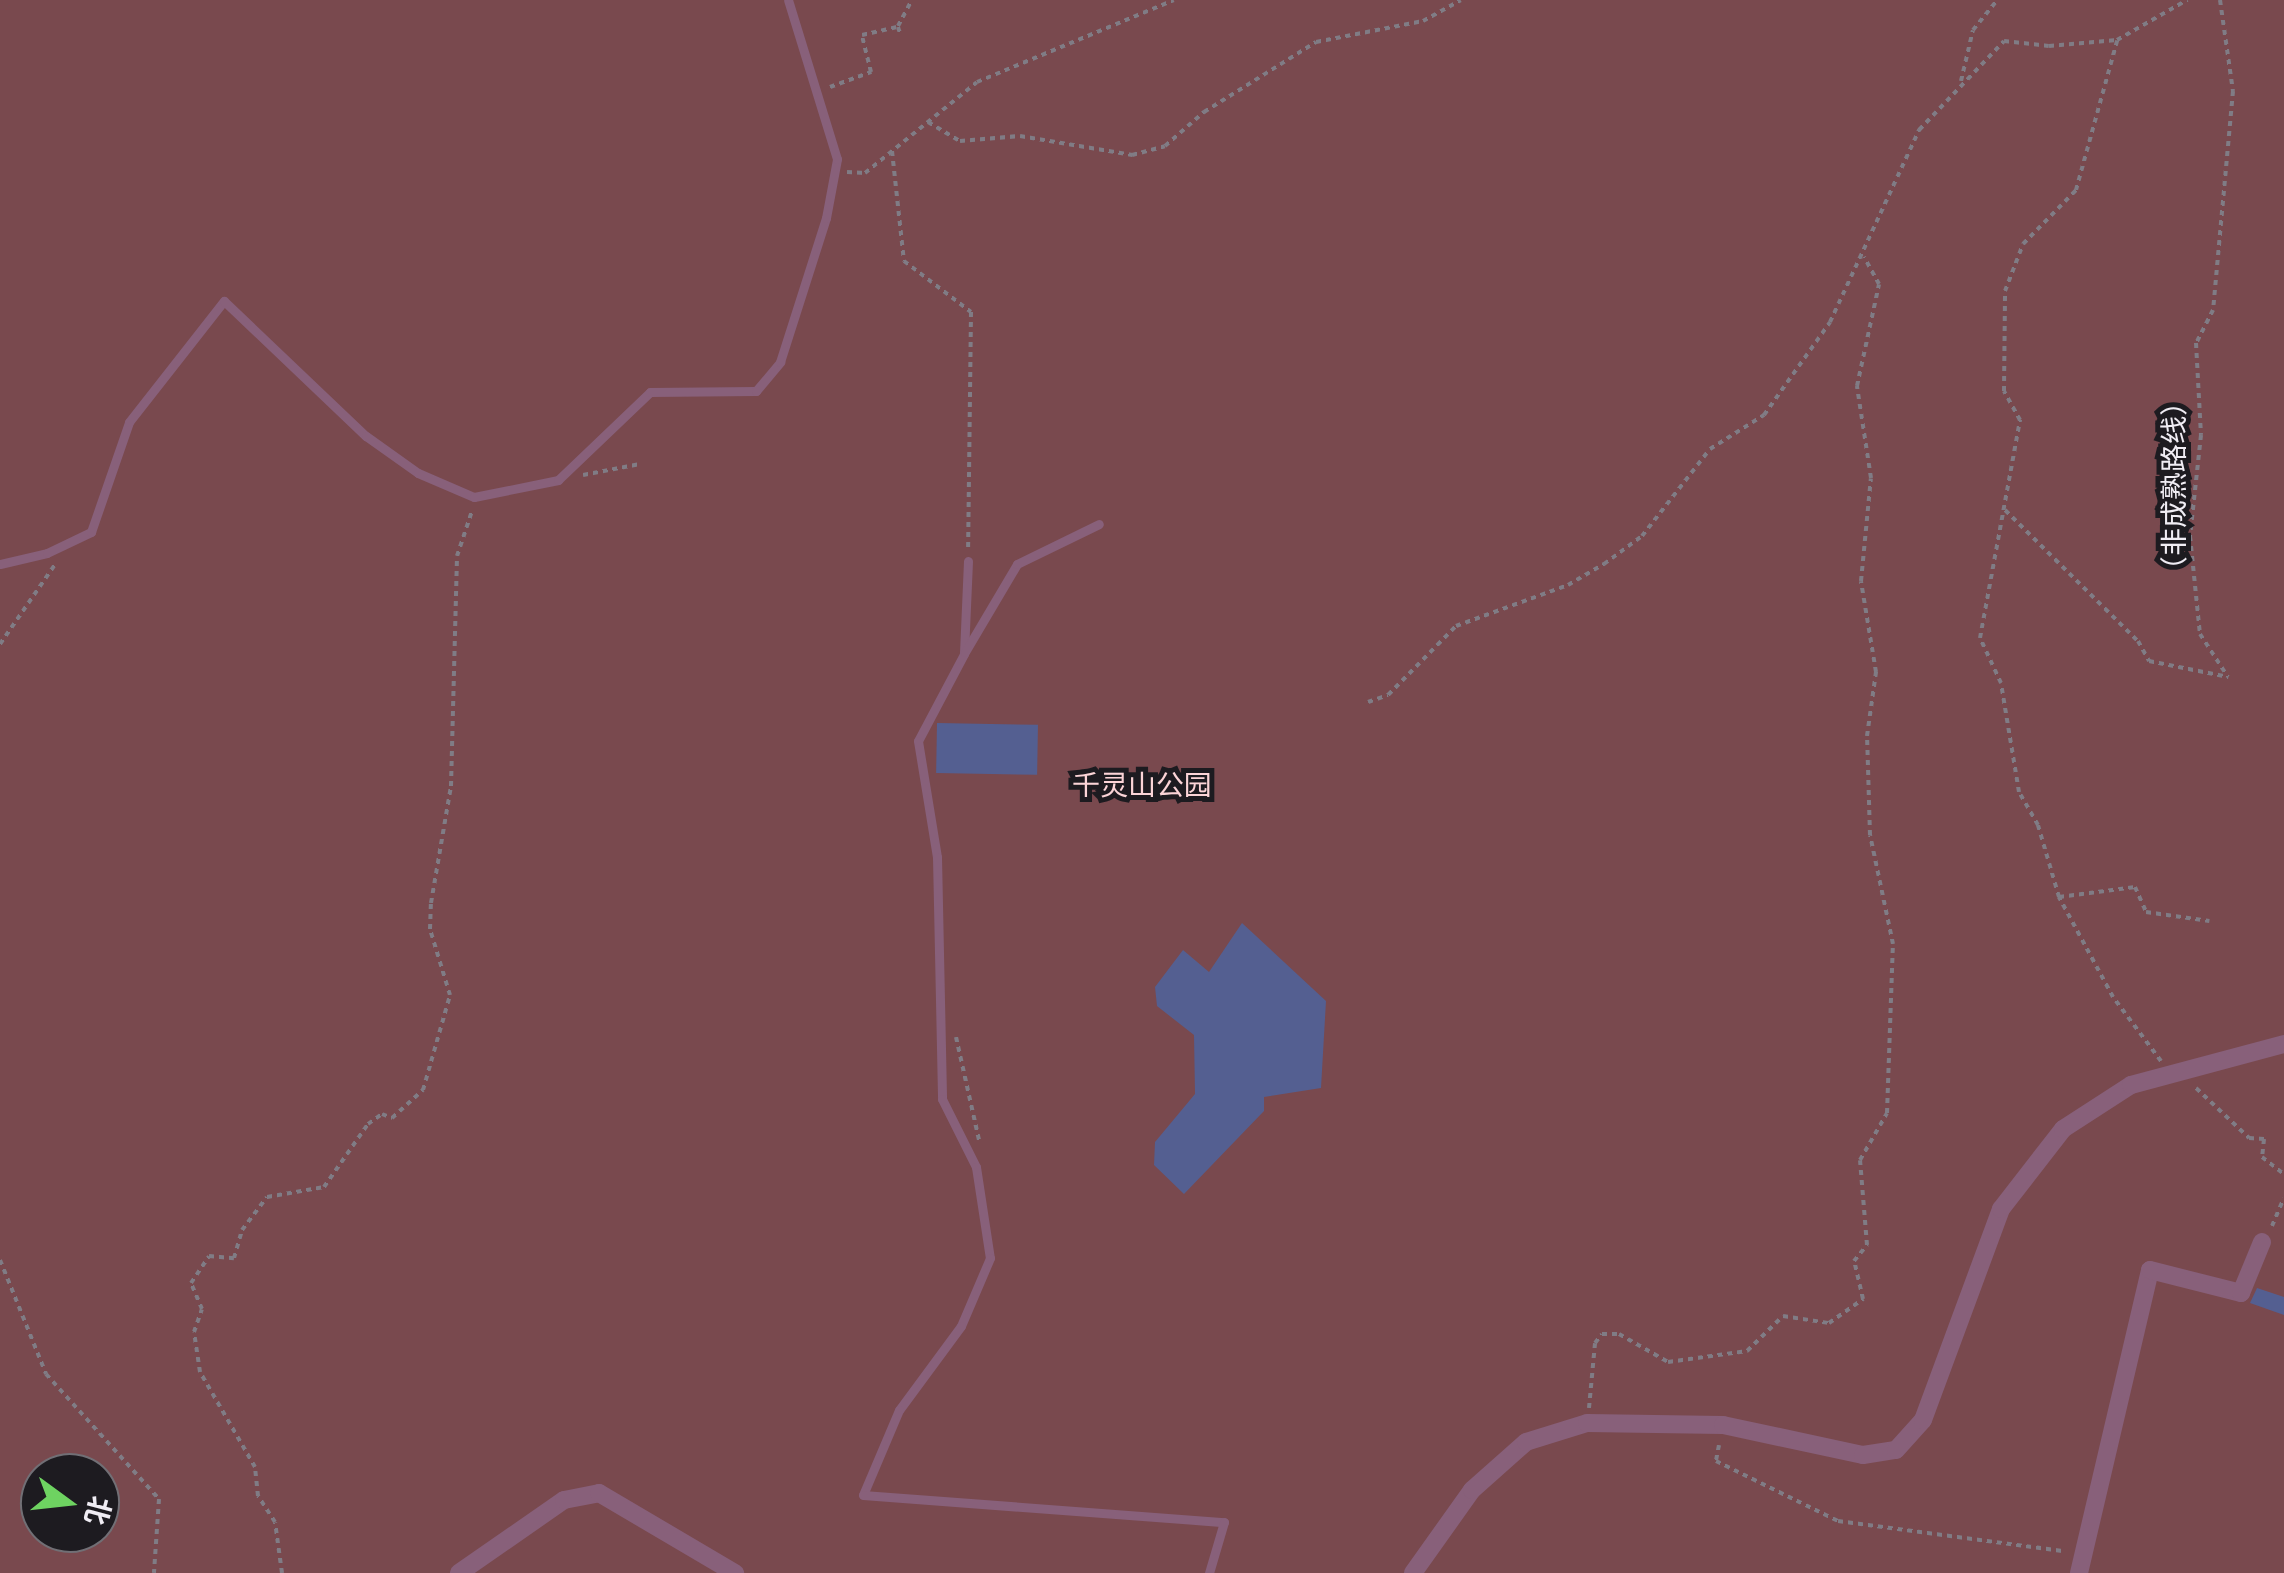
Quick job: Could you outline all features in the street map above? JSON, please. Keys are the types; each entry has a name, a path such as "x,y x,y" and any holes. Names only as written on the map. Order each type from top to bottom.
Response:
{"street":[{"path":"1412,1573 1472,1490 1512,1454 1526,1442 1587,1422 1723,1425 1863,1455 1896,1450 1923,1420 2001,1209 2063,1129 2131,1085 2284,1044"},
{"path":"2079,1573 2150,1270 2241,1292 2262,1242"},
{"path":"459,1573 564,1500 599,1493 735,1573"}],"lane":[{"path":"0,564 91,532 129,422 214,306 224,302 366,436 418,473 474,497 558,480 650,392 756,391 780,362 835,171 820,91 788,0"},
{"path":"1099,524 1017,564 918,741 937,857 942,1099 976,1167 990,1258 960,1326 900,1410 863,1495 1224,1522 1209,1573"},
{"path":"964,654 968,561"}],"path":[{"path":"901,36 898,27 912,0"},
{"path":"835,171 865,173 977,82 1174,0"},
{"path":"928,122 960,140 1020,136 1132,155 1165,146 1204,112 1264,80 1316,42 1423,21 1461,0"},
{"path":"1961,81 1972,30 1997,0"},
{"path":"1368,702 1388,695 1456,626 1568,585 1642,536 1710,449 1764,416 1830,322 1864,257 1919,130 1961,81 2004,41 2050,46 2117,40 2186,0"},
{"name":"（非成熟路线）","path":"2004,508 2138,641 2148,661 2228,677 2200,634 2190,536 2201,435 2196,343 2213,310 2233,91 2220,0"},
{"path":"820,91 871,72 862,35 898,27"},
{"path":"2117,40 2076,190 2023,244 2005,292 2004,391 2020,420 1980,638 2001,683 2019,792 2038,825 2058,897 2113,996 2173,1074 2212,1098 2249,1138 2264,1139 2262,1157 2284,1174"},
{"path":"892,152 904,261 971,312 968,561"},
{"path":"1587,1422 1595,1343 1602,1334 1619,1334 1668,1362 1746,1351 1783,1316 1828,1323 1863,1299 1854,1261 1867,1245 1860,1160 1887,1114 1893,944 1870,835 1866,736 1876,672 1861,581 1871,478 1857,386 1880,284 1864,257"},
{"path":"558,480 640,464"},
{"path":"282,1573 275,1522 258,1496 255,1468 200,1372 194,1332 202,1308 191,1283 209,1256 234,1258 242,1230 267,1197 324,1186 368,1124 382,1114 392,1118 423,1090 450,995 430,929 431,903 452,786 457,556 470,534 474,497"},
{"path":"0,644 70,542"},
{"path":"2058,897 2135,887 2146,912 2210,921"},
{"path":"952,1021 983,1156 976,1167"},
{"path":"2262,1242 2284,1198"},
{"path":"0,1260 46,1374 159,1499 154,1573"},
{"path":"1723,1425 1716,1461 1838,1522 2083,1554"}],"green space":[{"name":"千灵山公园","path":"0,0 2284,0 2284,1573 0,1573"}],"building":[{"path":"937,723 1038,725 1037,775 936,773"},
{"path":"1242,923 1326,1001 1321,1088 1264,1097 1264,1111 1184,1194 1154,1165 1155,1142 1195,1094 1194,1035 1157,1006 1155,987 1183,950 1209,972"},
{"path":"2257,1288 2284,1297 2284,1315 2250,1303"}]}
